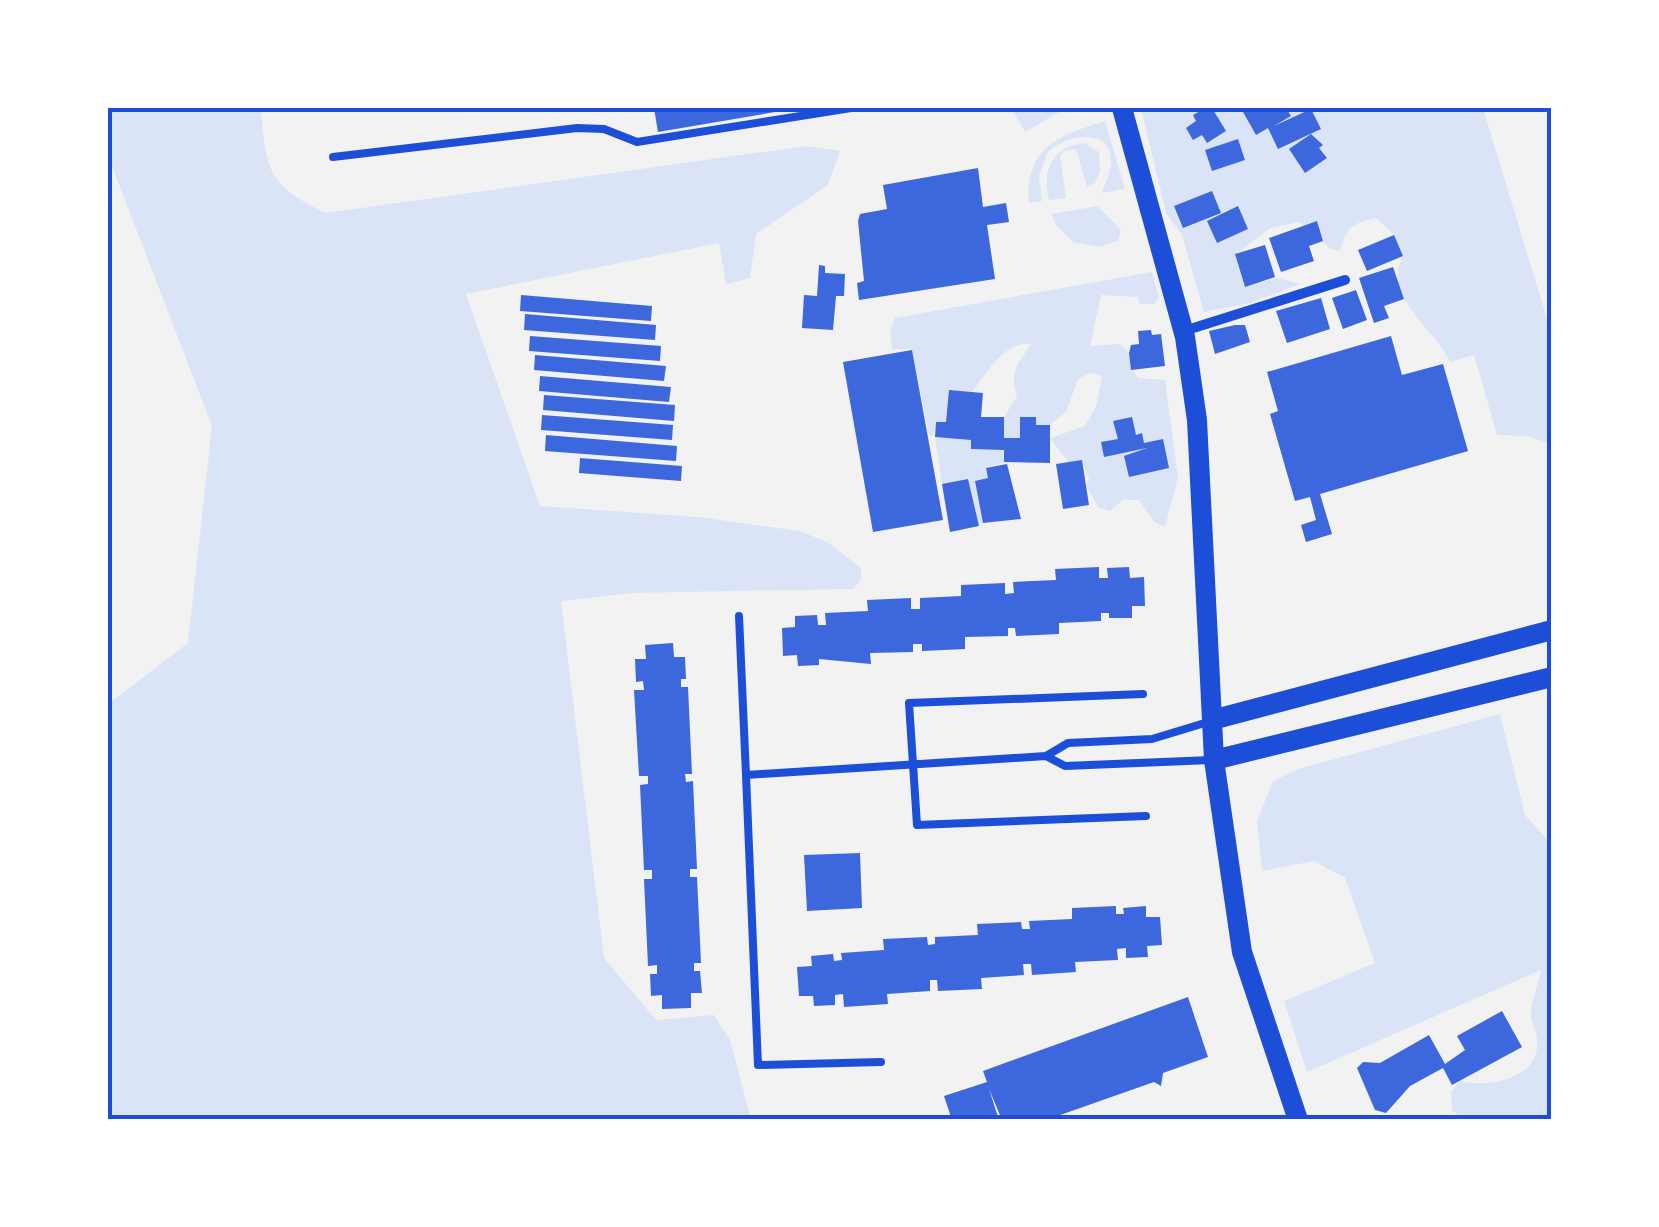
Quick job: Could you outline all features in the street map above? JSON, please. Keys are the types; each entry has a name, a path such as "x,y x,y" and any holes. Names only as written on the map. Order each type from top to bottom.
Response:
{"main road":[{"path":"1122,108 1184,331 1197,420 1214,760 1242,952 1267,1038 1298,1120"},
{"path":"1212,720 1552,630"},
{"path":"1214,760 1552,677"}],"street":[{"path":"1184,331 1345,280"}],"lane":[{"path":"334,157 577,128 604,130 638,142 851,108"},
{"path":"739,616 758,1065 881,1062"},
{"path":"1143,694 909,703 916,826 1146,816"},
{"path":"746,775 1046,756 1068,743 1152,738 1212,720"},
{"path":"1046,756 1065,766 1214,760"}],"shaded area":[{"path":"108,108 260,108 273,173 291,193 326,213 806,146 840,151 828,185 756,234 750,278 726,284 719,243 466,294 540,506 698,517 800,531 829,543 861,568 861,579 854,589 632,593 561,601 604,958 656,1020 714,1015 730,1040 751,1119 108,1119 108,704 188,643 212,426 108,156"},
{"path":"1066,108 1025,132 1012,109"},
{"path":"1141,108 1483,108 1551,332 1551,444 1527,436 1497,435 1474,355 1450,362 1413,312 1399,285 1403,256 1394,235 1376,218 1352,228 1340,251 1331,249 1299,222 1270,228 1235,255 1244,286 1278,278 1300,284 1250,303 1204,312 1182,235 1166,213"},
{"path":"1105,121 1125,189 1102,193 1110,170 1107,146 1090,137 1079,138 1048,152 1039,176 1042,201 1029,203 1029,184 1039,156 1059,139"},
{"path":"1084,143 1099,152 1100,172 1095,183 1087,187 1076,149 1063,151 1060,157 1066,198 1049,200 1047,179 1052,162 1057,155 1064,150"},
{"path":"1098,206 1121,230 1118,241 1100,247 1073,242 1051,214"},
{"path":"1152,272 1159,297 1154,304 1139,304 1138,297 1101,295 1090,346 1120,344 1129,353 1131,370 1139,378 1165,380 1178,477 1165,527 1154,522 1139,500 1123,500 1110,511 1098,507 1086,485 1089,479 1082,461 1069,463 1050,438 1085,426 1096,407 1102,376 1090,373 1078,379 1066,412 1050,425 1036,425 1036,417 1020,438 1004,438 1004,417 1017,396 1014,373 1031,344 1021,344 1004,353 972,392 949,391 946,422 936,422 933,437 929,434 912,349 892,349 890,331 895,318"},
{"path":"935,437 971,440 972,449 1003,450 1004,462 986,468 988,478 975,481 983,523 979,526 968,479 942,484"},
{"path":"1500,714 1525,815 1551,844 1551,1119 1465,1119 1452,1111 1451,1092 1460,1081 1498,1082 1531,1064 1537,1039 1531,1010 1541,970 1307,1072 1284,1001 1375,963 1345,878 1314,861 1262,871 1257,821 1273,781 1298,769"}],"building":[{"path":"654,108 786,108 787,110 658,132"},
{"path":"1212,108 1226,131 1207,143 1202,135 1193,140 1186,128 1196,121 1193,115"},
{"path":"1252,108 1286,108 1291,116 1274,126 1311,109 1321,129 1278,149 1268,128 1256,135 1243,112"},
{"path":"1311,134 1323,145 1319,148 1327,158 1305,173 1289,149"},
{"path":"1238,139 1245,160 1212,171 1205,150"},
{"path":"978,168 983,207 1006,203 1009,222 987,225 995,279 859,300 857,283 864,281 858,221 860,214 887,209 883,185"},
{"path":"1212,191 1221,213 1183,228 1174,206"},
{"path":"1238,206 1248,229 1217,243 1207,221"},
{"path":"1317,221 1323,241 1309,246 1314,261 1281,272 1269,238"},
{"path":"1394,235 1403,256 1367,271 1358,250"},
{"path":"1265,245 1275,277 1245,287 1235,254"},
{"path":"819,265 825,266 825,273 845,274 844,296 836,296 833,330 802,328 804,295 817,296"},
{"path":"1393,267 1404,299 1384,306 1389,318 1374,323 1359,278"},
{"path":"1356,290 1367,320 1343,329 1332,298"},
{"path":"521,295 652,306 651,321 520,311"},
{"path":"1321,298 1330,329 1287,343 1276,311"},
{"path":"525,314 656,325 655,340 524,330"},
{"path":"1245,325 1250,342 1215,354 1209,331"},
{"path":"1151,330 1152,335 1161,334 1165,366 1131,370 1129,353 1131,345 1139,344 1138,331"},
{"path":"530,336 661,346 660,361 529,351"},
{"path":"1391,336 1402,375 1443,364 1468,451 1320,494 1332,534 1306,542 1301,525 1316,520 1310,497 1295,501 1270,414 1278,411 1267,372"},
{"path":"912,350 943,520 873,532 843,362"},
{"path":"535,355 666,366 664,381 534,370"},
{"path":"540,376 671,387 669,402 539,391"},
{"path":"949,390 983,393 981,417 1004,417 1004,438 1020,438 1020,417 1036,417 1036,425 1050,425 1050,463 1004,462 1004,450 971,449 971,440 935,437 936,422 946,422"},
{"path":"544,395 675,405 674,421 543,410"},
{"path":"542,415 673,425 672,440 541,430"},
{"path":"1132,417 1136,435 1142,433 1144,443 1163,439 1169,468 1129,477 1124,456 1147,448 1104,457 1101,442 1118,439 1113,421"},
{"path":"546,435 677,446 676,461 545,451"},
{"path":"580,458 682,466 681,481 579,473"},
{"path":"1082,460 1089,505 1063,509 1056,464"},
{"path":"1007,464 1021,519 983,523 975,481 988,478 986,468"},
{"path":"968,479 979,526 950,532 942,484"},
{"path":"1099,567 1099,578 1108,578 1107,568 1129,567 1130,578 1144,577 1145,606 1132,606 1132,618 1109,618 1109,613 1101,613 1101,621 1059,623 1059,634 1016,636 1015,628 1008,628 1008,636 965,637 965,649 922,651 922,644 913,644 913,652 870,653 871,664 819,659 819,665 798,666 797,655 783,656 782,628 795,627 795,616 817,615 818,625 826,625 825,613 868,611 867,600 911,598 911,609 920,609 920,598 961,596 961,585 1005,583 1005,594 1014,593 1013,582 1056,580 1055,569"},
{"path":"673,643 674,657 685,657 686,679 681,679 681,687 688,687 692,774 685,774 686,782 693,781 697,869 690,869 690,877 697,877 701,963 694,963 694,971 700,971 702,993 691,993 691,1008 662,1009 662,995 651,996 650,974 657,974 657,965 648,966 644,879 652,879 652,870 644,870 640,785 648,784 648,776 639,776 634,690 644,690 643,681 636,682 635,659 646,659 645,645"},
{"path":"860,853 862,908 807,911 804,855"},
{"path":"1116,906 1116,914 1124,914 1123,908 1146,906 1146,917 1160,917 1162,945 1147,946 1148,957 1126,958 1126,948 1117,949 1118,960 1075,962 1076,972 1032,975 1031,964 1023,964 1024,975 981,978 982,989 938,991 937,980 930,980 930,991 887,994 888,1004 844,1007 843,994 835,995 835,1005 814,1006 813,996 799,996 797,967 812,966 811,956 833,954 834,961 842,960 841,953 884,950 883,939 927,937 928,945 935,944 935,937 978,935 977,924 1021,922 1022,929 1030,929 1029,921 1072,919 1072,908"},
{"path":"1188,997 1208,1057 1163,1073 1161,1086 1154,1082 1046,1120 1002,1120 989,1089 999,1120 952,1120 944,1096 987,1082 983,1071"},
{"path":"1502,1011 1522,1047 1452,1085 1443,1068 1410,1086 1386,1113 1375,1110 1357,1068 1363,1062 1380,1063 1429,1035 1445,1064 1465,1050 1457,1036"}]}
